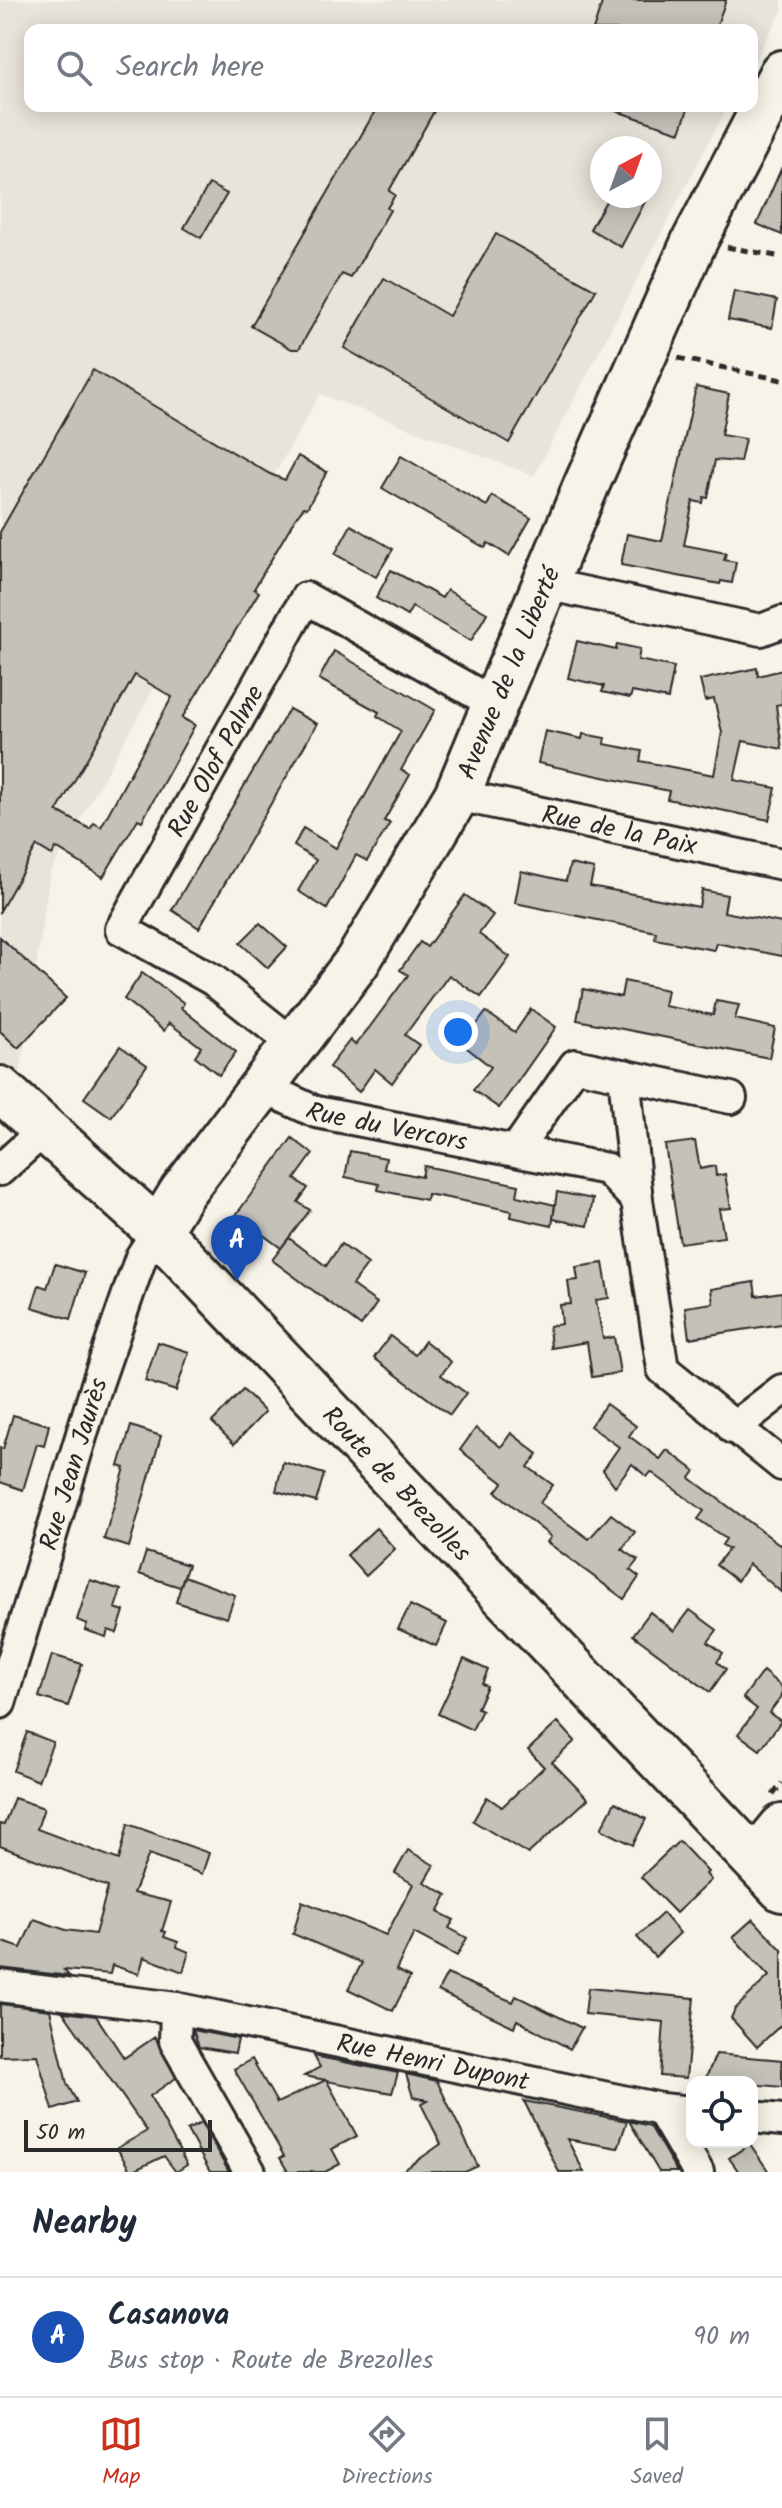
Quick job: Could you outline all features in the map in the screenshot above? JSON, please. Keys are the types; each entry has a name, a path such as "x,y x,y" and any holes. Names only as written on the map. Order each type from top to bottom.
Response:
{"street":[{"name":"Avenue de la Liberté","path":"158,1231 182,1192 357,962 457,795 694,242 782,73"},
{"path":"545,584 761,630 782,622"},
{"name":"Rue Olof Palme","path":"296,1046 213,980 121,929 306,598 495,704"},
{"name":"Rue de la Paix","path":"457,795 782,864"},
{"path":"516,1150 575,1065 731,1098"},
{"path":"624,1075 637,1200 663,1369 782,1465"},
{"name":"Rue du Vercors","path":"262,1087 316,1112 607,1169 637,1200"},
{"name":"Route de Brezolles","path":"0,1089 158,1231 773,1858"},
{"path":"0,1170 44,1130"},
{"name":"Rue Jean Jaurès","path":"0,1703 98,1381 141,1257 158,1231"},
{"path":"733,1428 782,1390"},
{"name":"Rue Henri Dupont","path":"0,1986 176,2008 661,2109 686,2111"},
{"path":"176,2008 175,2041 250,2172"},
{"path":"661,2109 698,2172"},
{"path":"758,2118 782,2120"}],"path":[{"path":"694,242 782,257"},
{"path":"646,351 782,380"}],"shaded area":[{"path":"0,0 782,0 782,11 758,53 758,24 24,24 24,112 725,112 534,476 320,394 50,873 19,1083 0,1066"}],"building":[{"path":"603,0 726,0 717,24 595,24"},
{"path":"375,112 434,112 389,191 395,195 387,208 390,210 351,278 342,274 299,349 292,349 251,326"},
{"path":"619,112 687,112 680,132"},
{"path":"782,167 782,235 757,224"},
{"path":"209,184 227,194 201,238 184,228"},
{"path":"602,208 642,208 621,247 590,229"},
{"path":"496,234 596,290 509,443 344,348 384,278 449,316"},
{"path":"734,291 777,300 772,328 728,320"},
{"path":"93,370 270,474 285,480 298,456 327,472 307,508 304,507 296,517 254,589 259,592 182,718 195,725 142,821 138,819 103,877 56,848 52,855 37,846 0,911 0,532","holes":["135,675 172,697 101,827 94,823 90,829 57,811"]},
{"path":"696,387 729,394 721,435 745,439 740,462 715,460 708,498 704,497 703,503 693,501 684,545 726,553 724,560 736,562 732,583 721,581 720,584 621,565 627,534 662,541"},
{"path":"401,456 487,506 492,496 531,518 509,556 488,543 485,548 382,488"},
{"path":"351,525 393,549 376,577 335,554"},
{"path":"391,570 442,598 447,590 487,613 471,641 412,607 407,616 376,598"},
{"path":"577,641 616,650 617,644 640,649 638,660 674,667 668,699 632,692 630,698 602,692 604,686 568,678"},
{"path":"334,651 435,710 401,770 410,775 384,821 390,823 367,861 356,855 327,909 298,891 316,860 294,846 303,828 336,848 401,731 377,716 379,712 319,679"},
{"path":"757,668 758,676 782,670 782,704 776,705 782,749 743,741 734,780 776,788 769,820 667,799 669,791 538,763 545,731 582,739 583,734 605,738 604,744 642,751 640,761 714,775 722,732 714,699 705,701 700,680"},
{"path":"289,709 317,724 199,928 172,910"},
{"path":"570,864 594,869 590,886 699,907 702,890 727,895 724,912 782,923 782,956 716,943 714,950 655,939 656,932 515,903 521,871 566,881"},
{"path":"465,895 493,915 479,934 510,957 481,997 449,975 405,1035 419,1045 392,1083 375,1069 359,1092 329,1067 350,1040 355,1045 369,1028 408,975 400,970 420,942 427,947"},
{"path":"260,923 287,947 268,968 240,943"},
{"path":"0,937 66,998 18,1048 0,1031"},
{"path":"142,973 184,1003 181,1008 236,1052 219,1075 195,1056 201,1047 169,1023 164,1031 124,999"},
{"path":"624,981 667,990 664,1006 713,1015 716,1001 739,1005 735,1019 775,1028 769,1058 577,1020 583,989 621,997"},
{"path":"531,1009 556,1027 499,1108 473,1090 491,1067 462,1044 486,1012 515,1032"},
{"path":"120,1046 147,1065 111,1117 84,1098"},
{"path":"292,1138 313,1154 295,1179 308,1188 298,1202 310,1210 281,1248 236,1215"},
{"path":"695,1141 700,1169 715,1166 716,1176 725,1174 731,1208 719,1209 724,1237 680,1243 665,1145"},
{"path":"350,1151 386,1158 384,1169 422,1177 424,1166 519,1185 517,1196 555,1205 552,1226 511,1217 512,1211 479,1204 427,1194 426,1200 378,1190 379,1184 345,1177"},
{"path":"557,1192 593,1199 588,1226 553,1219"},
{"path":"289,1238 326,1266 341,1244 368,1264 352,1285 377,1303 361,1326 272,1260"},
{"path":"603,1263 609,1298 596,1300 603,1339 614,1337 620,1373 592,1377 587,1342 551,1348 549,1326 562,1324 560,1305 571,1304 568,1281 578,1280 576,1267"},
{"path":"55,1264 85,1273 71,1319 32,1307 39,1285 47,1288"},
{"path":"754,1282 756,1296 782,1292 782,1324 689,1338 685,1307 713,1303 711,1289"},
{"path":"390,1336 415,1355 425,1341 451,1362 441,1375 466,1393 450,1415 374,1358"},
{"path":"158,1342 189,1352 176,1391 145,1381"},
{"path":"243,1390 265,1412 234,1444 212,1422"},
{"path":"606,1404 636,1426 629,1436 660,1459 667,1450 695,1471 690,1478 782,1546 782,1593 749,1564 737,1581 716,1565 729,1549 722,1545 726,1539 698,1519 704,1511 651,1472 647,1477 632,1464 615,1486 603,1470 619,1447 590,1426"},
{"path":"13,1415 49,1425 44,1446 37,1444 23,1490 0,1482 0,1448 3,1449"},
{"path":"131,1426 161,1436 129,1547 104,1539 125,1468 119,1466"},
{"path":"476,1428 501,1447 511,1433 538,1454 528,1467 553,1485 540,1503 589,1539 611,1514 635,1532 622,1549 638,1560 630,1570 639,1577 624,1599 547,1542 551,1537 496,1492 503,1483 460,1450"},
{"path":"283,1462 324,1474 316,1502 276,1491"},
{"path":"376,1528 395,1549 366,1576 347,1555"},
{"path":"146,1552 188,1565 180,1587 139,1574"},
{"path":"184,1576 235,1595 227,1618 176,1602"},
{"path":"90,1580 121,1590 115,1608 124,1611 117,1633 108,1630 106,1637 85,1630 87,1624 77,1620"},
{"path":"410,1605 447,1623 436,1646 398,1629"},
{"path":"690,1610 717,1630 708,1642 723,1653 717,1662 726,1669 710,1692 633,1635 650,1612 674,1631"},
{"path":"52,1655 82,1664 68,1706 39,1697"},
{"path":"464,1659 488,1670 482,1684 487,1686 477,1708 482,1710 472,1730 438,1714"},
{"path":"763,1671 782,1687 782,1696 769,1713 781,1721 760,1750 738,1734 757,1709 743,1698"},
{"path":"558,1722 575,1741 552,1762 588,1799 528,1854 473,1821 487,1797 502,1807 544,1767 528,1750"},
{"path":"27,1732 53,1742 38,1781 13,1771"},
{"path":"14,1798 44,1808 37,1829 119,1860 128,1824 209,1853 202,1874 149,1854 133,1893 171,1902 162,1931 166,1932 164,1937 178,1942 177,1947 189,1952 183,1972 144,1957 139,1974 112,1965 110,1974 64,1970 69,1976 0,1968 0,1941 21,1948 34,1919 66,1930 95,1934 108,1887 0,1846 0,1824 4,1825"},
{"path":"615,1802 646,1819 633,1845 601,1829"},
{"path":"679,1841 708,1872 706,1874 711,1880 676,1913 641,1877"},
{"path":"408,1850 434,1865 424,1882 447,1895 438,1912 454,1920 449,1928 467,1938 457,1956 414,1933 396,1970 410,1977 393,2011 348,1989 362,1963 293,1934 302,1901 386,1935 413,1884 395,1873"},
{"path":"663,1913 680,1933 655,1957 637,1937"},
{"path":"753,1919 782,1950 782,2024 757,2047 731,2018 735,2009 769,1976 733,1937"},
{"path":"447,1974 513,2002 516,1996 582,2028 570,2049 517,2020 514,2027 438,1991"},
{"path":"588,1988 694,1998 686,2078 660,2076 664,2022 585,2014"},
{"path":"0,2004 50,2010 67,2084 77,2102 53,2110 37,2055 0,2056"},
{"path":"63,2012 96,2016 124,2058 155,2037 176,2078 150,2096 187,2165 176,2172 164,2156 131,2172 117,2148 147,2131"},
{"path":"193,2030 238,2039 235,2053 199,2047"},
{"path":"716,2054 782,2060 782,2087 758,2085 758,2076 707,2076"},
{"path":"314,2056 398,2073 392,2093 327,2081 357,2136 332,2149 340,2164 325,2172 288,2172 280,2158 284,2156 234,2069 252,2059 277,2103 326,2080 304,2076 320,2067"},
{"path":"406,2074 437,2081 478,2166 465,2172 401,2172 441,2144 421,2104 428,2100 413,2097"},
{"path":"524,2101 627,2121 618,2148 567,2139 584,2172 559,2172"},
{"path":"629,2121 650,2126 677,2172 659,2172"},
{"path":"201,2123 229,2172 210,2172 187,2130"},
{"path":"744,2148 753,2148 769,2172 739,2172 729,2158"}],"place":[{"name":"Casanova","path":"237,1281"}]}
